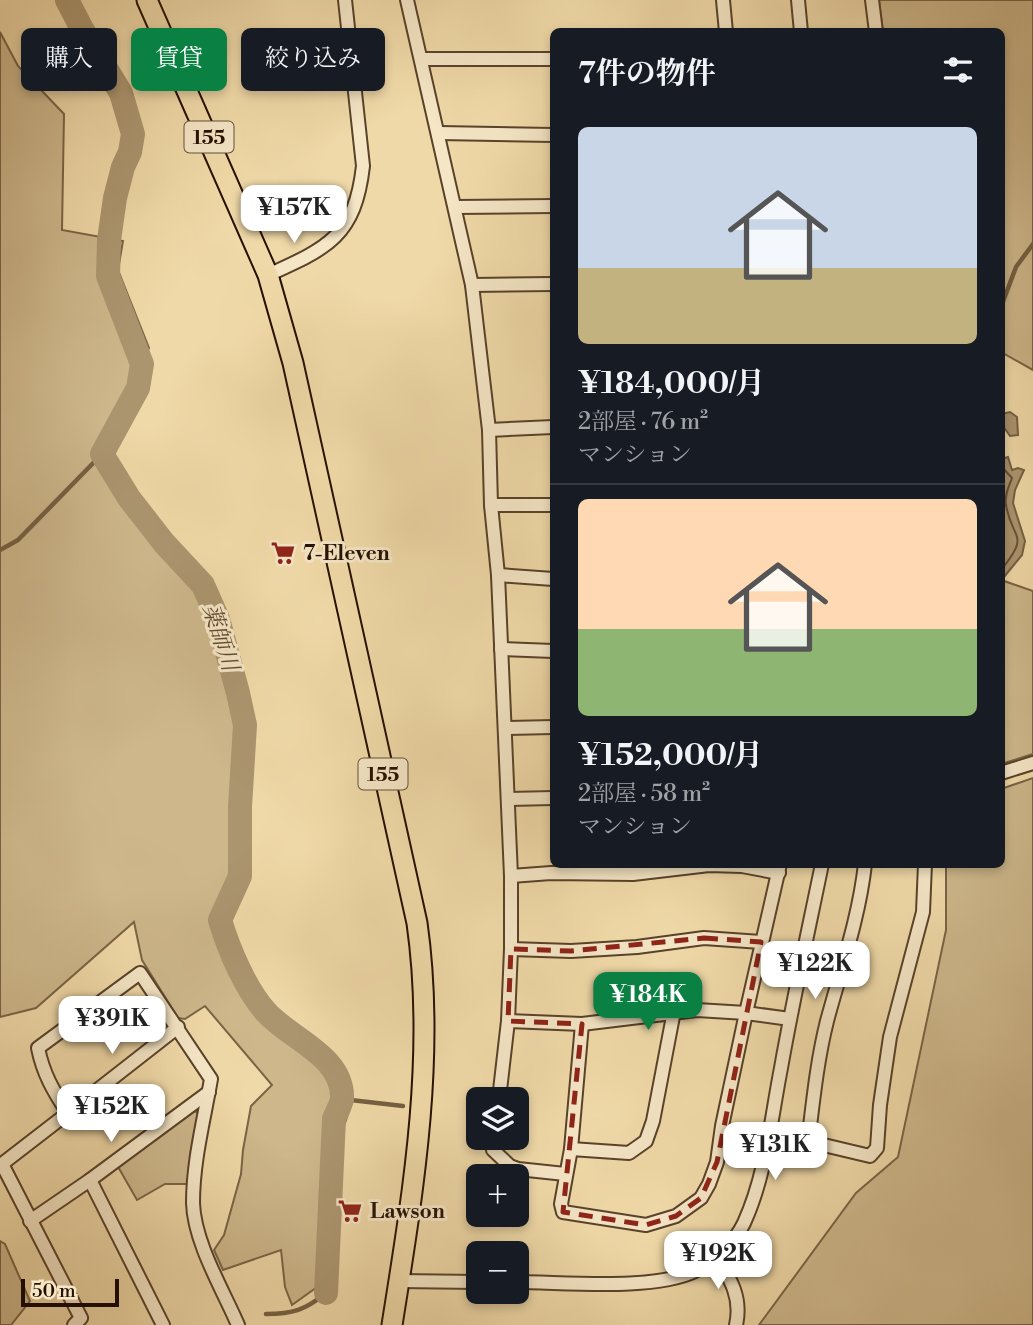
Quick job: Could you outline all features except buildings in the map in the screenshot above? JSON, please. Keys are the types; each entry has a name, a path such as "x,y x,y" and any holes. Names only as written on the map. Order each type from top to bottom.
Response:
{"highway":[{"name":"155","path":"147,0 268,275 293,363 419,940 424,985 422,1088 392,1325"}],"street":[{"path":"268,275 309,256 333,240 352,216 360,189 363,166 345,0"},
{"path":"407,0 472,285 489,430 491,505 498,575 506,728 511,876 508,1021 500,1087"},
{"path":"723,0 726,28"},
{"path":"798,0 801,28"},
{"path":"872,0 876,28"},
{"path":"421,58 550,59"},
{"path":"439,133 550,135"},
{"path":"455,207 550,206"},
{"path":"472,285 550,284"},
{"path":"489,430 550,427"},
{"path":"491,505 550,505"},
{"path":"498,575 550,579"},
{"path":"501,649 550,650"},
{"path":"506,728 550,727"},
{"path":"1005,772 1033,762"},
{"path":"509,799 550,798"},
{"path":"511,876 551,873 633,874 684,868"},
{"path":"529,1282 663,1282 696,1270 716,1257 743,1226 755,1195 769,1132 821,868"},
{"path":"808,1143 817,1065 857,915 864,868"},
{"path":"769,1132 870,1156 877,1148 890,1037 923,912 925,868"},
{"path":"582,1024 571,1149 561,1204 563,1212 646,1225 676,1216 701,1198 717,1162 722,1126 761,942 780,869"},
{"path":"511,949 571,951 637,947 704,938 761,942"},
{"path":"68,1113 53,1092 43,1070 38,1048 140,972 211,1079 196,1160 193,1205 200,1238 238,1325"},
{"path":"508,1021 582,1024 674,1011 746,1013 790,1019"},
{"path":"571,1149 629,1153 646,1141 653,1121 674,1011"},
{"path":"80,1323 2,1164 178,1027"},
{"path":"30,1221 209,1092"},
{"path":"493,1150 510,1166 565,1174"},
{"path":"90,1180 163,1325"},
{"path":"716,1257 733,1282 739,1312 736,1325"},
{"path":"399,1282 466,1282"}],"highlighted area":[{"path":"704,938 761,942 717,1162 701,1198 676,1216 646,1225 563,1212 582,1024 508,1021 511,949 571,951"}],"shaded area":[{"path":"879,0 1033,0 1033,370 1005,354 1005,28 883,28"},
{"path":"0,32 21,69 21,91 42,91 64,114 62,230 123,241 118,270 149,348 130,392 97,453 119,500 192,581 210,616 236,723 238,756 236,873 214,918 226,961 273,1028 328,1071 351,1105 341,1135 325,1154 320,1285 292,1305 285,1287 281,1250 223,1270 214,1250 224,1235 241,1174 251,1106 272,1085 205,1006 185,1019 178,1018 142,960 134,922 36,1008 0,1017"},
{"path":"1005,581 1033,591 1033,754 1005,763"},
{"path":"1033,778 1033,1325 759,1325 856,1193 898,1157 946,930 946,868 1005,868 1005,788"},
{"path":"190,1108 199,1114 190,1184 165,1184 137,1200 117,1165"},
{"path":"0,1241 5,1244 30,1301 11,1325 0,1325"}],"water":[{"path":"1010,412 1017,417 1018,435 1010,436 1005,429 1005,413"},
{"path":"1008,457 1012,470 1024,470 1015,490 1013,503 1025,541 1022,555 1005,576 1005,458"}],"waterway":[{"name":"薬師川","path":"67,0 121,93 133,134 115,198 109,240 108,276 142,364 138,388 102,454 129,498 164,543 203,585 218,619 238,693 245,725 240,807 240,876 220,920 238,968 258,1002 276,1022 325,1060 340,1084 342,1099 334,1119 326,1293"},
{"path":"1005,296 1016,267 1033,244"},
{"path":"0,550 18,540 102,454"},
{"path":"342,1099 403,1106"},
{"path":"266,1314 298,1310 326,1293"}],"place":[{"name":"7-Eleven","path":"283,553"},
{"name":"Lawson","path":"350,1211"}]}
